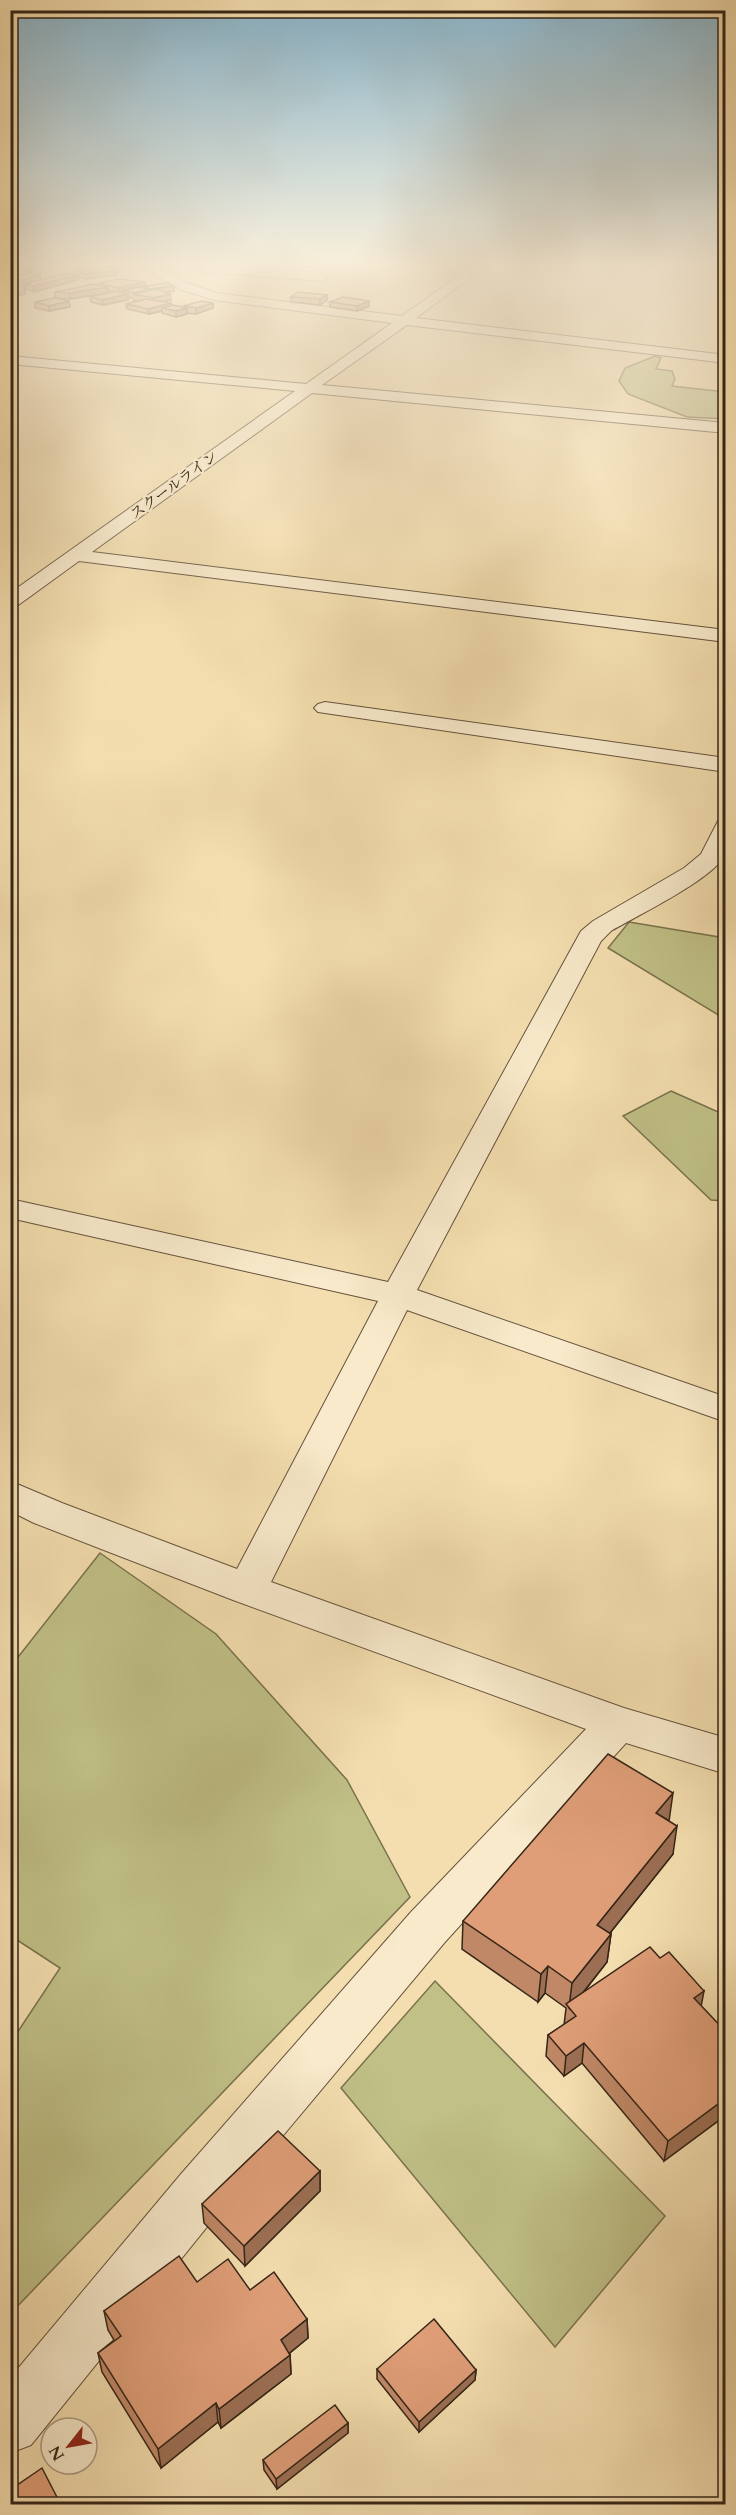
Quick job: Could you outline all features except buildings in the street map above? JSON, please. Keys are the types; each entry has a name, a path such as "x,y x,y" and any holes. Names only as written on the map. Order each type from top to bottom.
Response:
{"street":[{"path":"237,381 726,428"},
{"name":"スクールライン","path":"10,602 317,381"},
{"path":"76,555 726,636"},
{"path":"325,708 726,765"},
{"path":"247,1589 398,1295 590,937 602,926 693,873 711,858 726,826"},
{"path":"10,1208 398,1295 726,1410"},
{"path":"10,1494 48,1513 247,1589 618,1723 726,1756"},
{"path":"10,2424 200,2193 428,1927 618,1723"}],"green space":[{"path":"619,381 674,381 672,386 725,392 725,419 687,417 628,394"},
{"path":"629,922 725,938 725,1019 608,948"},
{"path":"671,1091 725,1115 725,1201 711,1200 623,1116"},
{"path":"100,1553 216,1634 347,1780 410,1897 11,2313 11,2042 60,1968 11,1936 11,1666"},
{"path":"435,1981 665,2216 555,2347 341,2088"}]}
